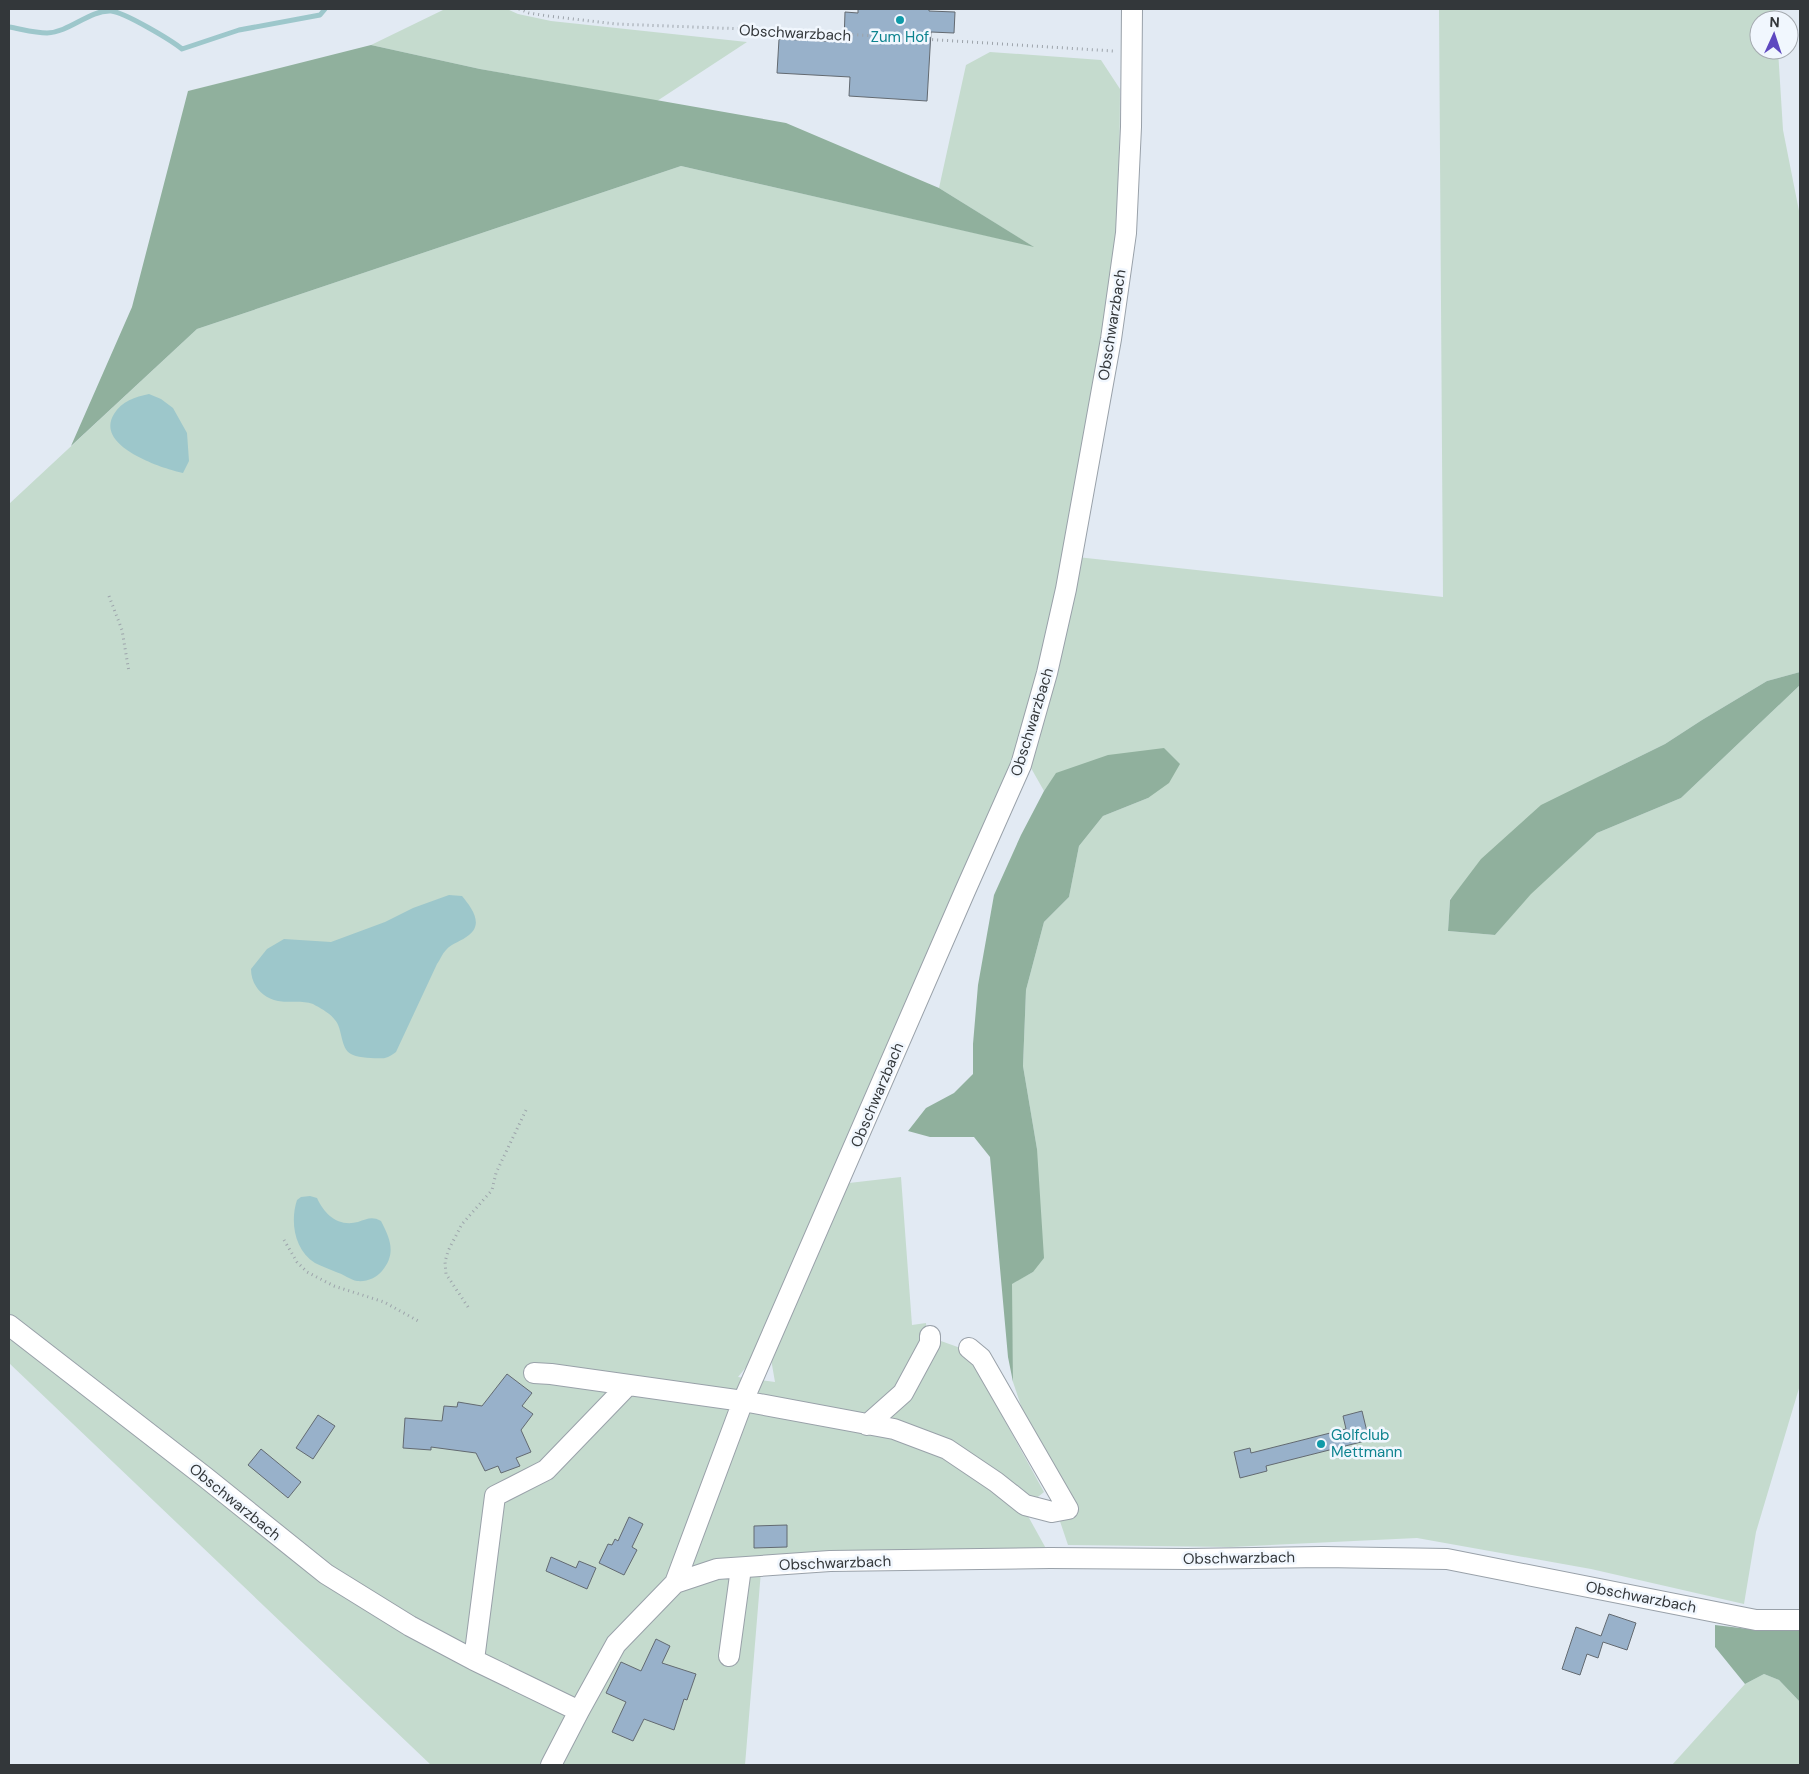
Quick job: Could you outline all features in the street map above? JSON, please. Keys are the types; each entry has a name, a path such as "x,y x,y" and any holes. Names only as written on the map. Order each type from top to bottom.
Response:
{"street":[{"name":"Obschwarzbach","path":"551,1765 578,1710 616,1644 675,1583 743,1401 965,891 1022,765 1048,672 1066,589 1111,339 1126,233 1131,127 1132,9"},
{"name":"Obschwarzbach","path":"9,1325 198,1471 326,1574 387,1614 474,1660 578,1710"},
{"path":"867,1425 903,1393 930,1343 930,1336"},
{"path":"534,1373 743,1401 894,1429 947,1449 996,1482 1025,1505 1052,1512 1068,1509 981,1358 969,1348"},
{"path":"474,1660 495,1496 546,1470 627,1386"},
{"name":"Obschwarzbach","path":"675,1583 717,1569 830,1561 1323,1557 1447,1559 1756,1620 1800,1620"},
{"path":"729,1656 741,1568"}],"path":[{"name":"Obschwarzbach","path":"519,9 529,13 548,16 616,24 753,31 796,31 1132,52"},
{"path":"109,596 122,630 129,672"},
{"path":"468,1307 446,1274 445,1262 448,1251 462,1224 492,1190 496,1173 526,1110"},
{"path":"284,1240 297,1262 307,1272 334,1286 384,1302 420,1322"}],"green space":[{"path":"445,9 507,9 518,14 551,21 747,42 657,101 480,69 371,45"},
{"path":"1439,9 1775,9 1749,10 1749,60 1779,60 1783,130 1800,216 1800,672 1767,681 1665,744 1602,775 1450,899 1448,931 1495,935 1530,894 1597,833 1681,798 1800,685 1800,1385 1756,1532 1744,1604 1591,1569 1417,1538 1231,1547 1068,1545 1013,1382 1011,1284 1033,1272 1037,1149 1023,1066 1026,990 1044,922 1069,897 1079,846 1103,816 1148,798 1057,773 1044,791 1031,768 1077,557 1443,597"},
{"path":"371,45 480,69 786,123 939,188 1034,247 681,166 197,329 71,446 132,307 188,91"},
{"path":"990,52 1101,60 1120,89 1119,236 1061,586 1013,762 757,1354 738,1377 775,1382 771,1359 849,1183 901,1177 912,1325 926,1323 927,1336 966,1350 1044,1492 1033,1501 1013,1489 1054,1563 761,1571 745,1765 431,1765 9,1363 9,504 197,329 681,166 1032,246 939,188 966,65"},
{"path":"1800,672 1800,685 1681,798 1597,833 1531,894 1495,935 1448,931 1450,900 1481,859 1541,805 1665,744 1767,681"},
{"path":"1164,748 1180,764 1169,783 1148,798 1103,816 1079,846 1069,897 1044,922 1026,990 1023,1066 1037,1149 1044,1258 1033,1272 1012,1284 1013,1382 1008,1357 990,1157 974,1137 930,1137 908,1131 926,1108 954,1093 973,1074 973,1044 978,985 994,895 1021,835 1044,791 1056,773 1108,755"},
{"path":"1715,1625 1765,1631 1800,1628 1800,1702 1779,1680 1764,1674 1745,1684 1715,1647"},
{"path":"1764,1674 1779,1680 1800,1702 1800,1765 1672,1765 1745,1684"}],"water":[{"path":"149,394 161,399 173,408 187,433 189,461 183,473 146,461 121,445 113,436 110,426 117,410 129,400"},
{"path":"449,895 462,896 474,915 476,925 469,935 443,953 396,1052 388,1057 368,1058 351,1054 345,1047 338,1024 328,1013 309,1003 282,1002 272,999 262,994 255,985 251,969 267,949 284,939 331,942"},
{"path":"310,1196 317,1198 324,1210 338,1221 351,1223 372,1218 381,1221 391,1247 389,1259 380,1273 374,1278 357,1281 315,1263 302,1251 294,1226 295,1208 297,1200 301,1197"}],"building":[{"path":"858,9 929,9 929,11 955,12 954,33 931,32 927,101 849,96 850,77 777,73 779,39 844,42 845,12 858,13"},
{"path":"507,1374 532,1393 522,1406 533,1414 521,1430 531,1452 516,1458 520,1466 501,1473 498,1466 485,1471 476,1453 431,1447 431,1450 403,1448 405,1418 442,1421 444,1406 457,1407 458,1402 482,1406"},
{"name":"Golfclub Mettmann","path":"1362,1411 1369,1440 1266,1466 1267,1471 1240,1478 1234,1452 1250,1448 1251,1453 1346,1429 1343,1416"},
{"path":"318,1415 335,1426 313,1459 296,1448"},
{"path":"261,1449 301,1482 288,1498 248,1465"},
{"path":"629,1517 643,1524 632,1547 637,1550 624,1575 599,1563 608,1544 612,1545 615,1539 618,1541"},
{"path":"787,1525 787,1547 754,1548 754,1526"},
{"path":"551,1557 576,1568 579,1561 596,1568 587,1589 546,1571"},
{"path":"1609,1614 1636,1623 1627,1650 1603,1642 1598,1658 1587,1654 1580,1675 1562,1669 1576,1627 1601,1636"},
{"path":"656,1639 670,1646 662,1663 696,1674 687,1700 684,1699 674,1730 644,1719 633,1741 612,1732 626,1702 606,1693 621,1662 641,1671"}],"waterway":[{"path":"9,27 47,33 55,32 95,14 111,11 136,21 182,49 239,30 320,15 325,9"}],"place":[{"name":"Zum Hof","path":"900,20"},
{"name":"Golfclub Mettmann","path":"1321,1444"}]}
